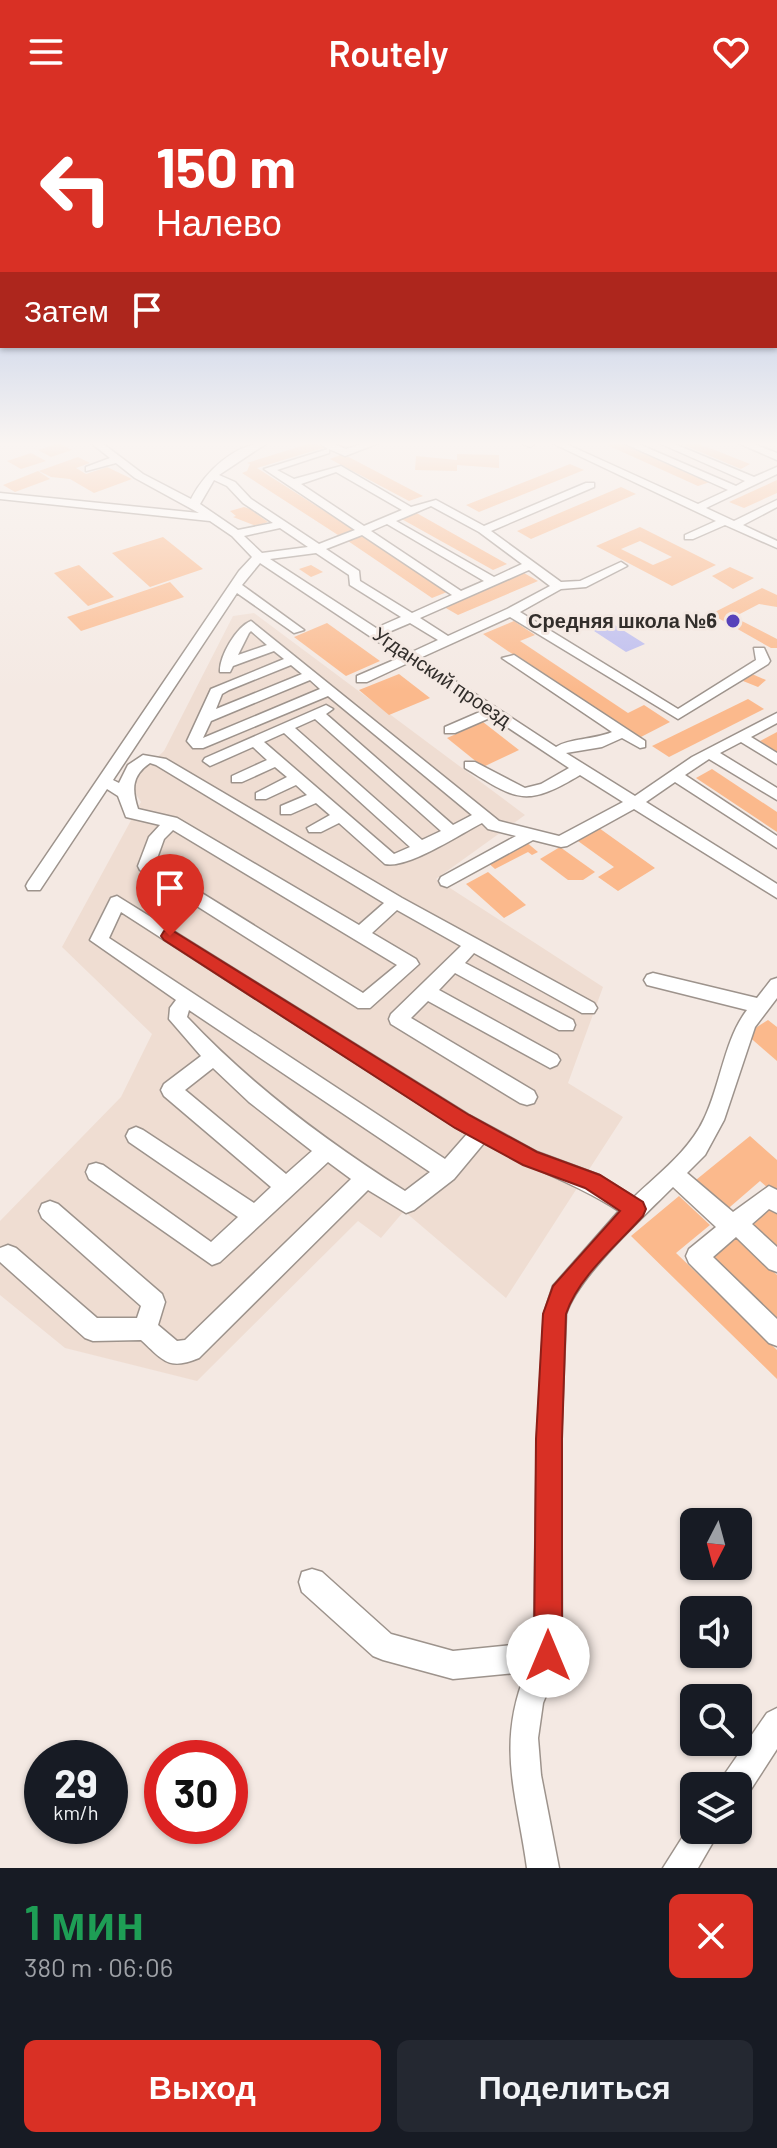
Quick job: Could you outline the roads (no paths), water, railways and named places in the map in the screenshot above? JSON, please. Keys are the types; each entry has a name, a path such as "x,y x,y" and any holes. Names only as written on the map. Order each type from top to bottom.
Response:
{"street":[{"name":"Угданский проезд","path":"222,525 259,557 556,753 777,892"},
{"path":"236,534 276,525"},
{"path":"284,525 355,574 354,582 448,641"},
{"path":"356,525 461,596"},
{"path":"34,886 235,586 259,557 317,549 376,525"},
{"path":"396,525 495,582"},
{"path":"476,525 558,586"},
{"path":"483,530 494,525"},
{"path":"689,537 723,525"},
{"path":"735,525 777,545"},
{"path":"376,633 530,565"},
{"path":"362,679 508,613 558,586 582,584 621,566"},
{"path":"235,586 298,630"},
{"path":"531,587 543,594"},
{"path":"511,596 525,604"},
{"path":"491,605 678,715 763,661 759,651"},
{"path":"472,612 488,622"},
{"path":"224,687 221,679 227,664 244,631 251,625 494,825 561,842 636,802 697,760 776,719"},
{"path":"227,664 275,646"},
{"path":"509,658 640,744"},
{"path":"292,660 216,692 194,741 198,745 330,690"},
{"path":"398,664 412,674"},
{"path":"205,718 311,675"},
{"path":"210,761 343,701"},
{"path":"450,730 493,711"},
{"path":"316,713 452,832"},
{"path":"286,727 421,848"},
{"path":"556,753 567,746 597,744 622,733"},
{"path":"742,737 777,759"},
{"path":"254,741 391,860 483,816"},
{"path":"711,754 777,795"},
{"path":"172,822 157,837 146,866 364,1003 410,964 172,822 131,813 125,793 126,778 136,765 148,758 161,762 396,902 588,1008"},
{"path":"237,779 277,761"},
{"path":"470,765 512,791 526,795 541,791 580,768"},
{"path":"676,776 777,843"},
{"path":"261,796 296,779"},
{"path":"104,781 125,793"},
{"path":"286,810 316,797"},
{"path":"315,828 339,817"},
{"path":"447,881 530,835"},
{"path":"447,1172 99,940 117,902 481,1132 530,1158 592,1182 635,1209"},
{"path":"360,934 396,902"},
{"path":"473,944 398,1019 527,1097"},
{"path":"453,964 566,1025"},
{"path":"653,980 771,997"},
{"path":"426,991 550,1060"},
{"path":"543,1868 525,1755 525,1722 534,1684 548,1656 549,1439 555,1314 561,1294 574,1277 635,1209 698,1149 714,1120 747,1024 771,997"},
{"path":"188,1000 179,1008 178,1019 212,1058 327,1150 406,1203 447,1172 481,1132"},
{"path":"212,1058 171,1090 286,1187"},
{"path":"136,1136 255,1216"},
{"path":"96,1172 212,1255 327,1150"},
{"path":"673,1173 722,1219 736,1223 777,1262"},
{"path":"8,1255 93,1330 145,1329 174,1354 191,1350 366,1178"},
{"path":"777,1203 769,1196 697,1256 777,1335"},
{"path":"50,1211 154,1302 145,1329"},
{"path":"312,1582 383,1646 453,1665 548,1656"},
{"path":"776,1724 777,1733"},
{"path":"744,1772 776,1724"},
{"path":"679,1868 695,1844"}],"place":[{"name":"Средняя школа №6","path":"733,621"}]}
